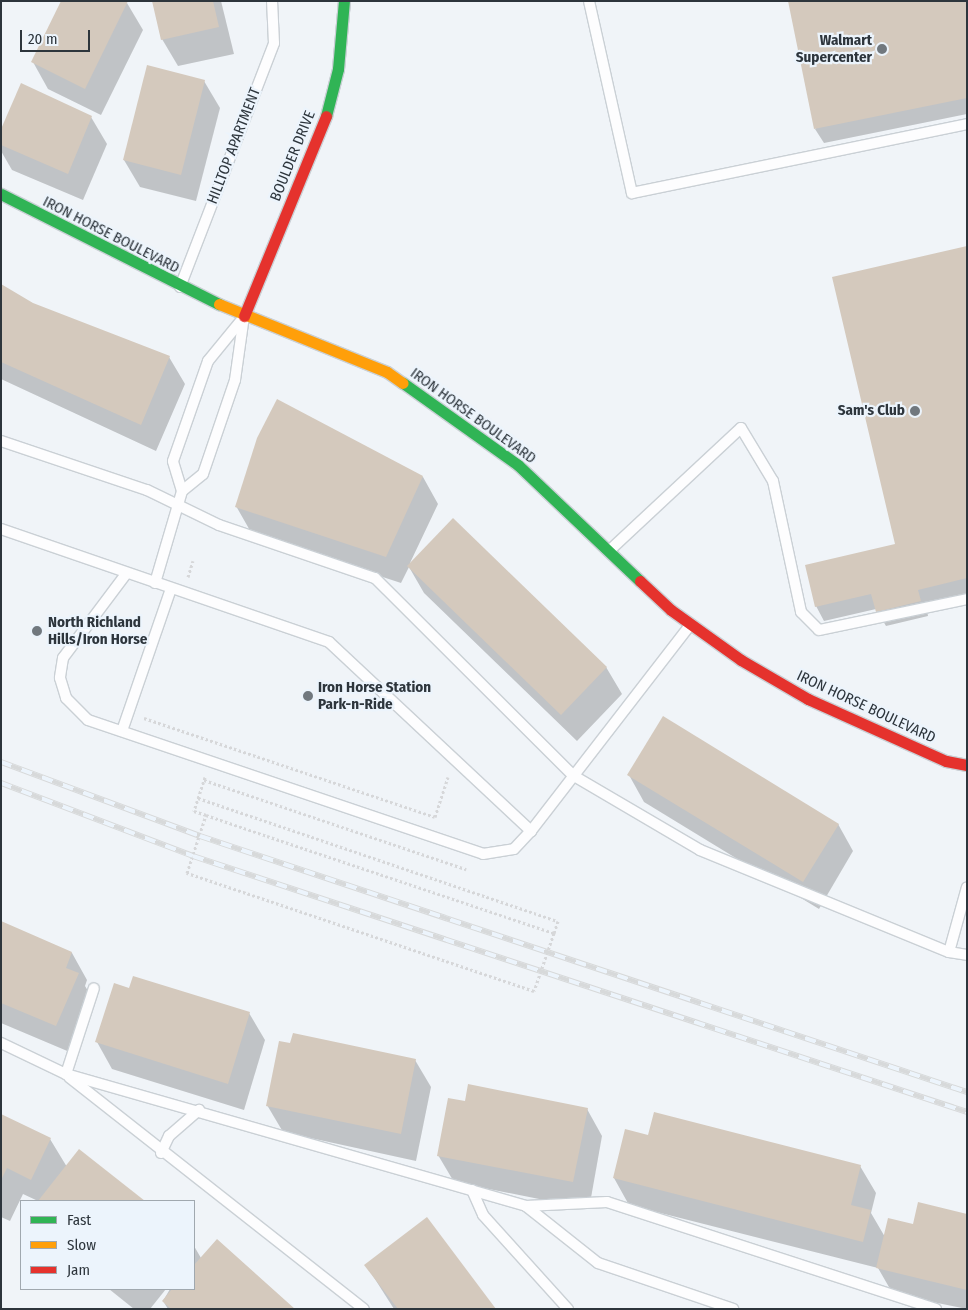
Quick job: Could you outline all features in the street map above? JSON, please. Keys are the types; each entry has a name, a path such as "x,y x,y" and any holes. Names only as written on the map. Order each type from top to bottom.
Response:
{"street":[{"name":"BOULDER DRIVE","path":"244,316 323,128 338,69 344,1"},
{"name":"IRON HORSE BOULEVARD","path":"1,194 180,288 244,316 387,372 518,465 691,624 808,699 946,761 967,765"}],"lane":[{"name":"HILLTOP APARTMENT","path":"180,288 274,43 272,1"},
{"path":"589,1 632,194 967,124"},
{"path":"182,491 203,474 235,380 244,316"},
{"path":"155,583 182,491 173,461 208,361 244,316"},
{"path":"610,550 742,428 773,481 801,612 819,630 967,599"},
{"path":"1,441 178,504 219,525 375,578 574,776 700,850 949,952 967,954"},
{"path":"1,529 126,574 329,642 345,652 454,760 531,831"},
{"path":"126,574 67,649 60,673 66,698 79,714 122,731 483,854 514,849 531,831 691,624"},
{"path":"122,731 171,589"},
{"path":"949,952 967,886"},
{"path":"66,1074 94,988"},
{"path":"1,1043 66,1074 199,1110 526,1206 607,1202 935,1309"},
{"path":"66,1074 162,1153 364,1309"},
{"path":"162,1153 169,1136 199,1110"},
{"path":"472,1190 483,1215 568,1309"},
{"path":"526,1206 598,1263 733,1309"}],"path":[{"path":"182,593 193,561"},
{"path":"142,713 217,742 435,816 454,760"},
{"path":"217,742 194,811 554,933"},
{"path":"204,780 466,869"},
{"path":"198,798 558,921 534,991 187,873 206,815"}],"building":[{"path":"61,1 128,1 85,89 31,62"},
{"path":"152,1 213,1 219,27 161,40"},
{"name":"Walmart Supercenter","path":"788,1 967,1 967,98 814,129"},
{"path":"147,65 205,80 181,175 123,160"},
{"path":"21,83 92,116 68,174 1,145 1,129"},
{"name":"Sam's Club","path":"967,246 967,578 918,590 921,601 876,612 871,594 815,607 805,565 895,544 832,277"},
{"path":"1,284 33,303 170,356 141,425 1,362"},
{"path":"277,399 423,476 386,557 235,507 257,438"},
{"path":"453,518 607,667 561,715 407,566"},
{"path":"663,716 839,824 803,882 627,775"},
{"path":"1,921 72,952 66,968 79,973 56,1026 1,1003"},
{"path":"133,976 250,1012 228,1084 95,1042 114,983 129,988"},
{"path":"293,1033 416,1059 401,1134 266,1106 279,1041 290,1043"},
{"path":"468,1084 588,1108 573,1182 437,1156 448,1098 465,1101"},
{"path":"654,1112 861,1165 851,1205 871,1210 863,1242 613,1178 625,1129 648,1135"},
{"path":"1,1114 51,1138 31,1180 7,1168 1,1180"},
{"path":"79,1149 144,1200 39,1200"},
{"path":"918,1202 967,1214 967,1290 876,1268 888,1218 913,1224"},
{"path":"427,1217 496,1309 398,1309 364,1265"},
{"path":"217,1239 295,1309 171,1309 162,1301 171,1290 195,1290 195,1264"}],"railway":[{"path":"1,762 200,836 967,1092"},
{"path":"1,783 193,856 967,1112"}],"traffic: fast":[{"path":"326,116 338,69 344,1"},
{"path":"1,194 219,304"},
{"path":"403,383 518,465 640,581"}],"traffic: slow":[{"path":"219,304 387,372 403,383"}],"traffic: jam":[{"path":"244,316 326,116"},
{"path":"640,581 671,610 741,660 808,699 946,761 967,765"}],"place":[{"name":"Walmart Supercenter","path":"882,49"},
{"name":"Sam's Club","path":"915,411"},
{"name":"North Richland Hills/Iron Horse","path":"37,631"},
{"name":"Iron Horse Station Park-n-Ride","path":"308,696"}]}
